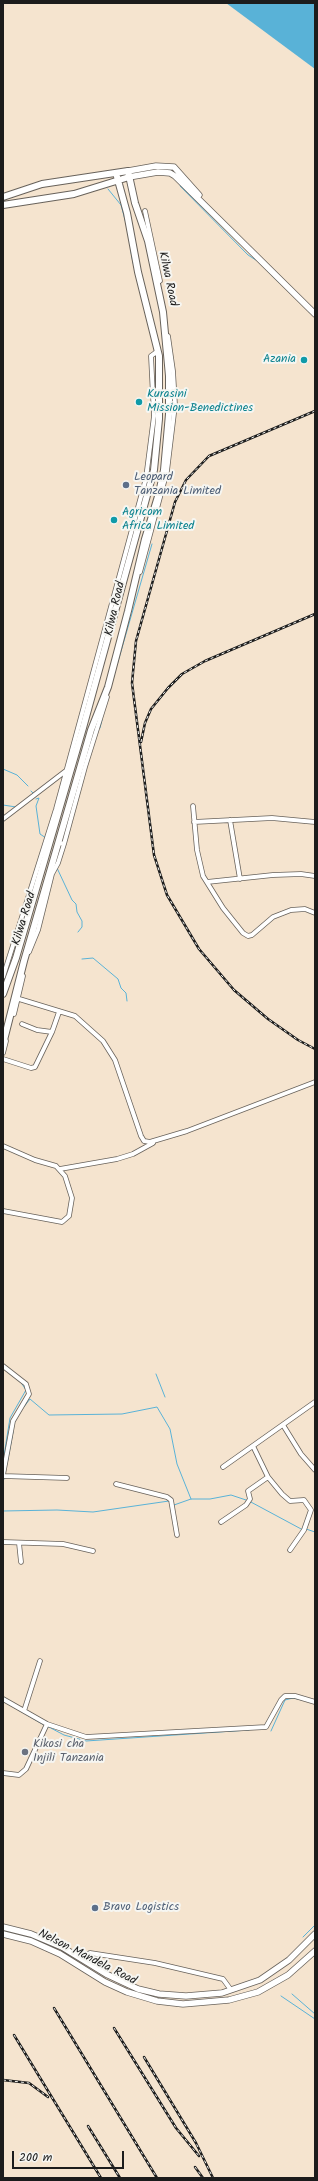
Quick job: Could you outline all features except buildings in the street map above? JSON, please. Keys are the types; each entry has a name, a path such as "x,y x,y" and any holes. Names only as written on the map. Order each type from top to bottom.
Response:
{"highway":[{"path":"3,196 42,184 129,174"},
{"name":"Kilwa Road","path":"3,1044 17,998 24,961 61,844 91,730 108,687 145,539 159,493 168,434 169,376 163,312 148,241 135,203 129,174"},
{"path":"3,205 74,194 117,176"},
{"name":"Kilwa Road","path":"3,994 16,958 69,769 83,728 154,470 160,412 160,375 158,351 138,272 127,213 117,176"}],"main road":[{"path":"129,174 141,168 156,166 169,166 178,170 224,224"},
{"path":"129,174 142,175 158,172 170,173 175,176 315,314"},
{"name":"Nelson Mandela Road","path":"3,1927 44,1939 81,1958 106,1974 138,1989 172,1995 210,1995 231,1990 260,1980 275,1970 315,1934"},
{"name":"Nelson Mandela Road","path":"3,1934 31,1941 60,1954 116,1988 142,1997 171,2003 216,2001 258,1992 288,1975 315,1951"},
{"path":"171,2003 172,1995"}],"street":[{"path":"61,844 123,640 168,471 175,405 173,371 161,286 145,211"},
{"path":"3,819 69,769"},
{"path":"3,977 69,769"},
{"path":"193,806 201,869 223,908 243,933 248,936 252,935 273,918 286,911 300,909 315,912"},
{"path":"194,822 284,818 315,822"},
{"path":"230,820 240,879"},
{"path":"207,882 301,874 315,876"},
{"path":"3,1053 17,998 75,1016 103,1041 115,1060 140,1136 144,1141 150,1142 188,1132 315,1082"},
{"path":"3,1059 34,1068 52,1032 59,1012"},
{"path":"22,1024 37,1030 52,1032"},
{"path":"3,1146 60,1169 117,1159 133,1154 158,1140"},
{"path":"3,1211 56,1222 62,1222 67,1219 72,1198 67,1181 60,1169"},
{"path":"3,1366 17,1376 29,1391 27,1398 13,1421 4,1460 3,1476 67,1478"},
{"path":"223,1467 315,1402"},
{"path":"283,1425 302,1454 315,1470"},
{"path":"252,1446 268,1477 288,1499 294,1501 304,1500 311,1510 304,1530 290,1550"},
{"path":"221,1522 246,1505 250,1499 248,1491 268,1477"},
{"path":"116,1484 166,1497 171,1500 177,1535"},
{"path":"3,1542 63,1544 93,1550"},
{"path":"19,1543 21,1562"},
{"path":"24,1711 40,1661"},
{"path":"3,1699 47,1724 86,1737 266,1727 281,1700 285,1696 294,1696 315,1702"},
{"path":"3,1773 19,1775 26,1769 47,1724"},
{"path":"81,1958 90,1953 155,1963 223,1979 231,1990"}],"water":[{"path":"226,3 315,3 315,69"}],"waterway":[{"path":"180,186 248,255 259,262"},
{"path":"108,189 121,205 127,227"},
{"path":"131,252 133,263"},
{"path":"272,276 280,283"},
{"path":"117,665 152,544"},
{"path":"100,728 102,720"},
{"path":"3,769 17,775 28,786"},
{"path":"31,791 34,794"},
{"path":"36,799 39,798 36,806 40,834 46,838"},
{"path":"3,805 16,807"},
{"path":"57,868 72,900 76,904 77,912 82,921 82,927 78,932"},
{"path":"82,959 93,958 118,979 121,988 126,993 127,1001"},
{"path":"156,1374 165,1397"},
{"path":"3,1462 10,1418 26,1390 20,1381"},
{"path":"23,1408 30,1399 49,1415 122,1414 157,1407 170,1429 177,1464 191,1499"},
{"path":"7,1464 13,1432"},
{"path":"174,1505 191,1499 210,1499 231,1495 246,1500"},
{"path":"3,1511 57,1510 93,1512 169,1501"},
{"path":"249,1501 303,1530"},
{"path":"306,1529 315,1532"},
{"path":"271,1731 285,1700 293,1698 302,1700"},
{"path":"3,1701 44,1725"},
{"path":"47,1726 64,1735 86,1741 249,1730"},
{"path":"303,1937 315,1925"},
{"path":"292,1994 315,2014"},
{"path":"281,1996 315,2019"}],"railway":[{"path":"315,411 209,456 186,480 175,502 136,641 132,683 154,855 167,895 199,949 234,990 268,1019 298,1040 315,1049"},
{"path":"141,742 145,723 151,709 182,674 205,661 315,614"},
{"path":"54,2008 157,2178"},
{"path":"114,2028 176,2128 199,2156"},
{"path":"14,2035 101,2178"},
{"path":"144,2057 196,2143 213,2178"},
{"path":"3,2080 29,2083 48,2097"},
{"path":"88,2126 120,2178"},
{"path":"195,2167 203,2178"}],"place":[{"name":"Azania","path":"304,360"},
{"name":"Kurasini Mission-Benedictines","path":"139,402"},
{"name":"Leopard Tanzania Limited","path":"126,485"},
{"name":"Agricom Africa Limited","path":"114,520"},
{"name":"Kikosi cha Injili Tanzania","path":"25,1752"},
{"name":"Bravo Logistics","path":"95,1908"}]}
